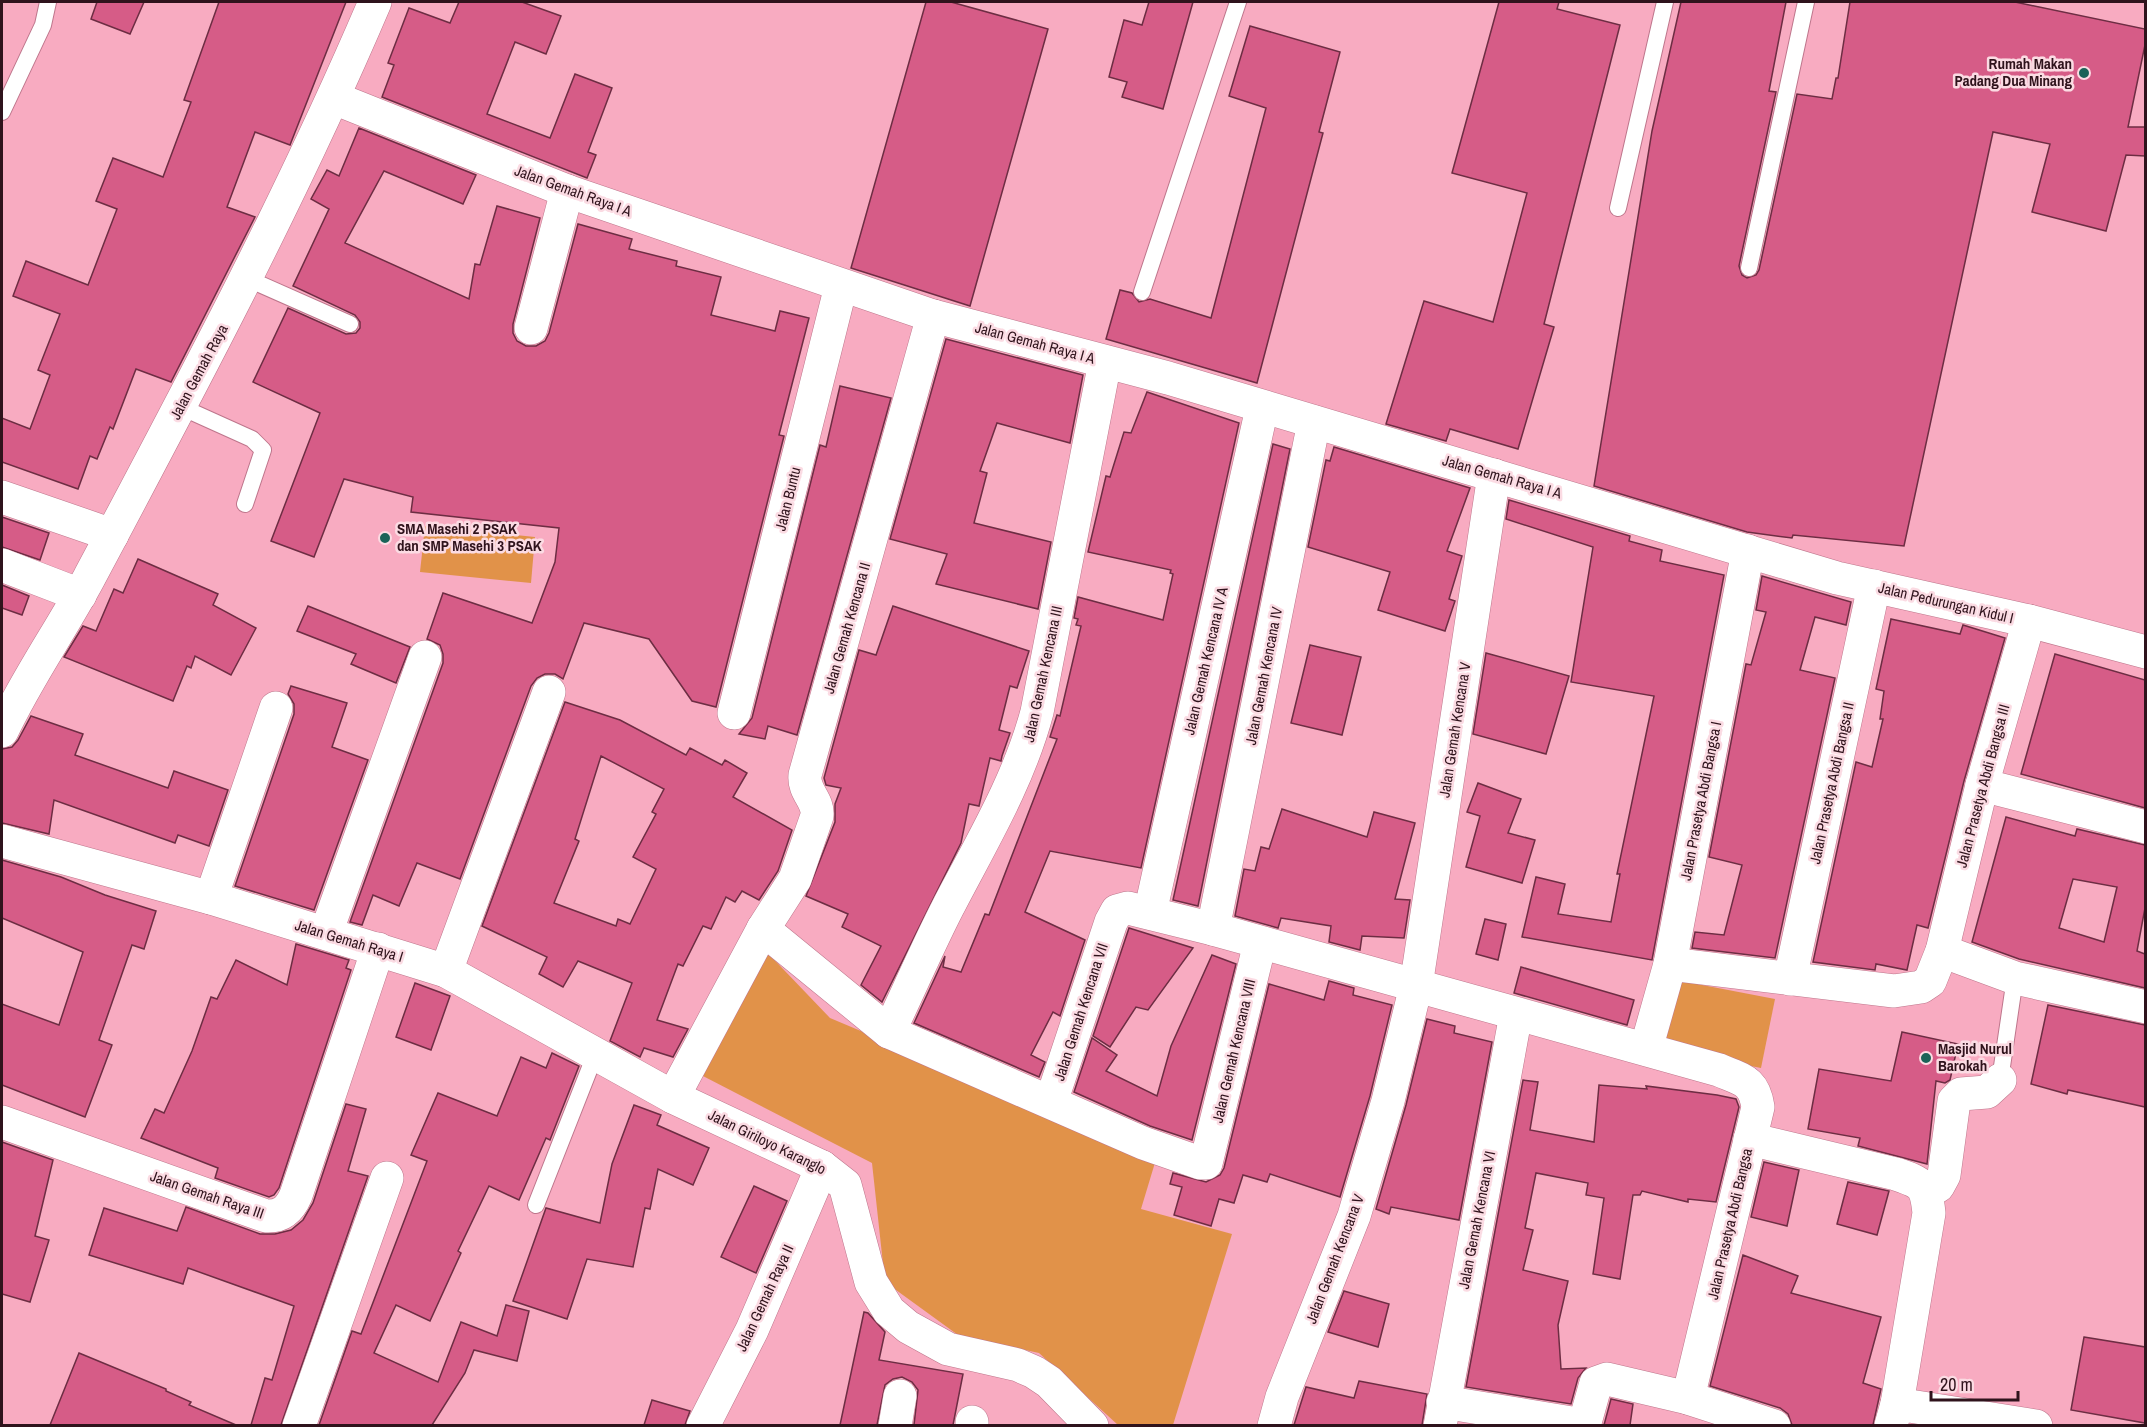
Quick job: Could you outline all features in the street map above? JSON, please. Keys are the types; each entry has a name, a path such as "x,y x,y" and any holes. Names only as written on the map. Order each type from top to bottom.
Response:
{"street":[{"name":"Jalan Gemah Raya","path":"2,731 15,702 80,595 181,407 334,98 375,2"},
{"name":"Jalan Gemah Raya I A","path":"334,98 567,191 933,316 1168,378 1262,408 1748,551"},
{"path":"531,328 567,191"},
{"name":"Jalan Buntu","path":"734,713 841,286"},
{"name":"Jalan Gemah Kencana II","path":"673,1097 763,929 795,879 817,816 817,806 806,788 806,775 933,316"},
{"name":"Jalan Gemah Kencana III","path":"889,1032 948,908 997,818 1027,748 1037,712 1105,362"},
{"name":"Jalan Gemah Kencana IV A","path":"1150,913 1262,408"},
{"name":"Jalan Gemah Kencana IV","path":"1213,928 1314,423"},
{"name":"Jalan Gemah Kencana V","path":"1274,1425 1282,1397 1354,1216 1388,1101 1416,986 1494,475"},
{"path":"2,497 112,535"},
{"name":"Jalan Pedurungan Kidul I","path":"1748,551 1874,586 2029,621 2145,652"},
{"name":"Jalan Prasetya Abdi Bangsa I","path":"1646,1049 1670,964 1748,551"},
{"path":"2,565 80,595"},
{"name":"Jalan Prasetya Abdi Bangsa II","path":"1790,979 1874,586"},
{"name":"Jalan Prasetya Abdi Bangsa III","path":"1670,964 1894,990 1910,989 1930,981 1941,951 1982,785 2029,621"},
{"path":"326,933 425,657"},
{"path":"446,971 549,692"},
{"path":"211,897 276,708"},
{"path":"1982,785 2145,827"},
{"name":"Jalan Gemah Raya I","path":"2,841 211,897 446,971 673,1097"},
{"name":"Jalan Gemah Kencana VII","path":"1051,1102 1114,915 1122,909 1150,913"},
{"path":"1150,913 1213,928 1646,1049"},
{"path":"763,929 889,1032 1051,1102"},
{"name":"Jalan Gemah Kencana VIII","path":"1051,1102 1143,1143 1200,1163 1209,1159 1260,943"},
{"name":"Jalan Gemah Raya III","path":"2,1122 266,1216 280,1215 292,1204 296,1195 378,949"},
{"path":"1941,951 2015,978 2145,1007"},
{"name":"Jalan Gemah Kencana VI","path":"1442,1414 1515,1014"},
{"name":"Jalan Prasetya Abdi Bangsa","path":"1646,1049 1719,1070 1749,1083 1756,1094 1758,1107 1689,1398"},
{"path":"1927,1192 1938,1186 1944,1175 1954,1101 1961,1094 1987,1092 2000,1080"},
{"name":"Jalan Giriloyo Karanglo","path":"673,1097 822,1167 838,1177 844,1185 871,1282 889,1311 908,1327 948,1349 1018,1365 1034,1372 1048,1382 1092,1425"},
{"path":"1750,1139 1896,1174 1919,1182 1927,1192 1929,1213 1894,1415 2036,1425"},
{"name":"Jalan Gemah Raya II","path":"703,1425 752,1330 822,1167"},
{"path":"299,1425 387,1178"},
{"path":"1442,1414 1584,1425 1596,1383 1608,1379 1689,1398 1774,1425"}],"lane":[{"path":"2,112 43,25 48,2"},
{"path":"1142,292 1238,2"},
{"path":"1618,208 1665,2"},
{"path":"1749,268 1806,2"},
{"path":"246,278 350,324"},
{"path":"181,407 252,439 263,450 245,504"},
{"path":"2000,1080 2015,978"},
{"path":"536,1205 595,1055"}],"shaded area":[{"path":"425,526 535,537 531,583 420,572"},
{"path":"761,946 830,1018 1157,1156 1141,1209 1232,1234 1173,1425 1118,1425 1039,1353 958,1335 885,1282 872,1163 701,1075"},
{"path":"1671,979 1775,999 1761,1068 1658,1048"}],"building":[{"path":"97,2 144,2 130,34 91,19"},
{"path":"219,2 346,2 290,145 255,132 227,207 255,217 171,382 136,369 113,429 110,427 97,459 90,456 78,489 2,462 2,418 30,429 50,375 38,370 60,314 13,296 26,261 88,285 117,209 96,201 113,158 163,177 191,102 184,100"},
{"path":"459,2 522,2 561,16 546,54 515,42 487,114 550,138 575,74 612,88 588,152 596,155 587,178 382,97 394,65 388,63 409,8 450,23"},
{"path":"926,2 951,2 1048,29 970,306 851,268"},
{"path":"1149,2 1193,2 1163,109 1122,97 1127,82 1109,77 1124,20 1142,25"},
{"path":"1499,2 1559,2 1557,9 1620,25 1544,324 1554,327 1518,449 1450,429 1446,441 1386,424 1424,301 1493,322 1527,193 1452,173"},
{"path":"1681,2 1786,2 1769,91 1776,92 1739,266 1742,275 1747,278 1756,275 1759,270 1797,94 1832,99 1836,78 1838,78 1850,2 2015,2 2145,29 2145,45 2128,127 2145,127 2145,156 2126,155 2106,231 2032,212 2050,144 1993,132 1904,546 1793,535 1792,538 1747,532 1594,486 1652,131"},
{"path":"1250,26 1340,52 1319,132 1323,133 1257,383 1106,339 1120,290 1132,293 1139,302 1150,299 1211,318 1266,108 1229,96"},
{"path":"359,128 476,175 463,204 384,171 345,243 469,299 475,264 480,265 497,206 540,218 513,324 513,333 517,341 526,346 536,346 545,341 549,333 578,224 632,239 629,249 677,261 676,266 721,277 711,315 775,331 780,311 809,318 779,435 784,436 716,707 692,701 649,639 584,623 563,679 555,674 545,674 537,678 531,686 460,879 417,863 399,906 373,895 362,925 350,922 443,663 440,645 427,639 443,593 532,623 555,562 559,528 411,512 413,497 344,479 314,557 271,541 320,413 253,382 288,308 346,334 356,333 360,328 360,322 355,315 293,286 329,209 311,199 327,170 339,176"},
{"path":"946,339 1083,375 1070,443 997,423 980,471 987,473 974,523 1051,542 1038,609 936,584 947,554 890,539"},
{"path":"840,386 891,398 797,735 768,726 765,739 739,734 752,718 820,445 826,447"},
{"path":"1147,392 1239,423 1141,868 1050,851 1025,912 1085,940 1060,1016 1053,1012 1031,1055 1045,1062 1039,1077 914,1023 945,956 943,967 961,972 985,914 989,915 1057,739 1050,737 1057,715 1060,716 1081,626 1076,625 1078,619 1074,618 1078,597 1163,620 1173,574 1170,573 1171,570 1088,552 1106,476 1110,477 1124,432 1131,433"},
{"path":"1273,444 1290,449 1198,906 1173,900"},
{"path":"1334,447 1470,488 1447,551 1462,556 1449,599 1455,601 1445,631 1378,610 1390,572 1308,547 1326,460 1330,461"},
{"path":"1509,500 1630,536 1629,541 1662,550 1660,561 1724,575 1652,960 1522,937 1536,877 1565,884 1558,914 1611,922 1620,874 1617,874 1654,696 1571,682 1593,547 1506,519"},
{"path":"2,517 49,533 40,560 2,547"},
{"path":"138,559 218,594 213,605 256,628 231,675 195,656 191,668 187,666 173,701 64,657 83,626 96,631 114,589 123,593"},
{"path":"1762,576 1851,602 1846,625 1815,617 1800,670 1835,678 1775,958 1692,948 1695,932 1724,935 1742,865 1709,857 1746,664 1751,665 1766,612 1756,610"},
{"path":"2,585 29,596 22,615 2,608"},
{"path":"308,606 410,647 396,683 351,664 356,654 297,631"},
{"path":"893,606 1029,651 1017,688 1010,686 999,730 1010,733 1001,761 990,758 979,806 969,804 961,843 882,1002 861,985 881,946 842,927 848,914 806,896 835,822 835,804 841,788 826,785 824,778 859,650 876,655"},
{"path":"1891,619 1960,634 1963,625 2005,638 1964,781 1928,928 1917,925 1907,970 1876,964 1875,970 1813,962 1856,762 1872,767 1883,719 1880,719 1884,691 1876,689"},
{"path":"1310,645 1361,657 1342,735 1291,723"},
{"path":"1486,653 1569,676 1546,754 1473,734"},
{"path":"2055,654 2145,680 2145,808 2021,774"},
{"path":"291,686 347,703 332,747 368,760 314,910 235,886 294,714 294,704 288,694"},
{"path":"565,702 620,720 686,755 690,748 722,765 725,760 747,773 733,797 792,830 778,871 759,900 742,891 735,902 726,897 711,929 703,926 683,966 678,964 657,1020 688,1029 673,1057 644,1048 640,1057 610,1041 632,983 578,961 563,987 539,974 547,957 482,926","holes":["601,756 664,789 652,812 656,814 633,857 656,869 630,924 618,919 616,926 554,903 579,841 575,839"]},
{"path":"31,716 83,734 75,755 168,788 174,771 228,790 209,846 178,835 175,843 54,800 49,834 2,823 2,749 12,747"},
{"path":"1478,783 1521,799 1508,833 1535,840 1522,883 1466,867 1480,816 1467,812"},
{"path":"1282,809 1367,837 1374,812 1415,823 1395,899 1410,900 1404,938 1362,936 1360,950 1329,942 1331,926 1281,918 1278,928 1235,916 1244,869 1255,871 1261,847 1269,849"},
{"path":"2006,817 2075,836 2077,829 2145,845 2145,908 2137,951 2145,954 2145,988 2019,959 1972,942","holes":["2073,879 2117,887 2104,942 2059,928"]},
{"path":"2,860 61,877 105,895 156,911 144,949 132,945 99,1040 112,1045 85,1117 2,1085 2,1004 59,1025 83,952 2,918"},
{"path":"1485,919 1506,924 1498,960 1476,954"},
{"path":"1129,928 1193,948 1148,1010 1136,1007 1110,1047 1093,1036"},
{"path":"296,944 349,960 346,968 351,970 279,1188 274,1195 269,1197 215,1178 218,1168 141,1138 155,1109 164,1113 192,1051 211,997 217,999 236,960 287,985"},
{"path":"1212,955 1236,964 1192,1140 1150,1126 1074,1092 1092,1038 1117,1055 1106,1071 1157,1096 1171,1046"},
{"path":"1521,967 1634,1000 1627,1025 1514,993"},
{"path":"1329,981 1354,988 1353,995 1392,1005 1370,1096 1340,1197 1270,1174 1267,1182 1243,1175 1234,1203 1219,1199 1211,1226 1174,1215 1182,1187 1170,1184 1173,1173 1206,1182 1220,1175 1224,1168 1269,984 1324,1000"},
{"path":"415,983 450,996 431,1050 396,1037"},
{"path":"2048,1005 2145,1025 2145,1107 2068,1090 2067,1094 2031,1084"},
{"path":"1427,1019 1455,1026 1454,1033 1492,1042 1459,1220 1391,1207 1389,1214 1376,1209 1406,1105"},
{"path":"1902,1032 1958,1044 1950,1080 1945,1083 1936,1081 1927,1164 1858,1146 1860,1138 1808,1129 1819,1069 1891,1081"},
{"path":"552,1053 579,1066 550,1140 546,1138 519,1200 489,1186 458,1251 461,1253 430,1321 396,1305 374,1353 438,1382 461,1322 497,1336 506,1305 529,1311 517,1361 474,1350 465,1373 432,1425 319,1425 352,1331 361,1334 427,1161 411,1155 438,1093 497,1116 521,1057 546,1068"},
{"path":"1523,1080 1538,1082 1530,1130 1594,1142 1599,1085 1647,1089 1646,1086 1717,1095 1736,1099 1739,1107 1716,1202 1688,1199 1688,1202 1642,1191 1640,1195 1633,1195 1620,1279 1593,1274 1604,1198 1586,1195 1588,1183 1536,1173 1525,1228 1533,1230 1523,1270 1568,1281 1558,1325 1561,1369 1586,1368 1578,1378 1571,1404 1466,1387"},
{"path":"346,1104 366,1109 348,1171 368,1176 281,1425 251,1425 265,1378 272,1380 294,1306 188,1268 183,1284 89,1255 104,1208 177,1231 186,1207 260,1234 275,1234 291,1230 303,1220 313,1203"},
{"path":"634,1105 661,1115 657,1125 709,1148 693,1185 658,1169 650,1209 645,1208 633,1267 587,1259 567,1319 513,1301 546,1208 600,1223 612,1164"},
{"path":"2,1142 53,1160 35,1236 49,1240 30,1302 2,1294"},
{"path":"1764,1162 1799,1170 1787,1226 1751,1217"},
{"path":"1848,1182 1889,1191 1877,1235 1837,1224"},
{"path":"754,1186 787,1201 756,1273 721,1257"},
{"path":"1743,1255 1798,1276 1791,1293 1881,1317 1863,1383 1881,1389 1873,1425 1792,1425 1788,1414 1780,1408 1710,1386"},
{"path":"1344,1291 1389,1304 1378,1347 1328,1332"},
{"path":"864,1312 868,1313 885,1332 879,1360 963,1374 953,1425 914,1425 918,1390 912,1382 902,1377 893,1379 885,1385 877,1425 840,1425"},
{"path":"2084,1337 2145,1347 2145,1423 2071,1410"},
{"path":"79,1353 166,1389 191,1402 189,1405 236,1425 50,1425"},
{"path":"1359,1381 1427,1394 1422,1425 1294,1425 1306,1387 1354,1398"},
{"path":"1611,1399 1633,1404 1630,1425 1604,1425"},
{"path":"652,1400 690,1411 685,1425 644,1425"}],"place":[{"name":"Rumah Makan Padang Dua Minang","path":"2084,73"},
{"name":"SMA Masehi 2 PSAK dan SMP Masehi 3 PSAK","path":"385,538"},
{"name":"Masjid Nurul Barokah","path":"1926,1058"}]}
